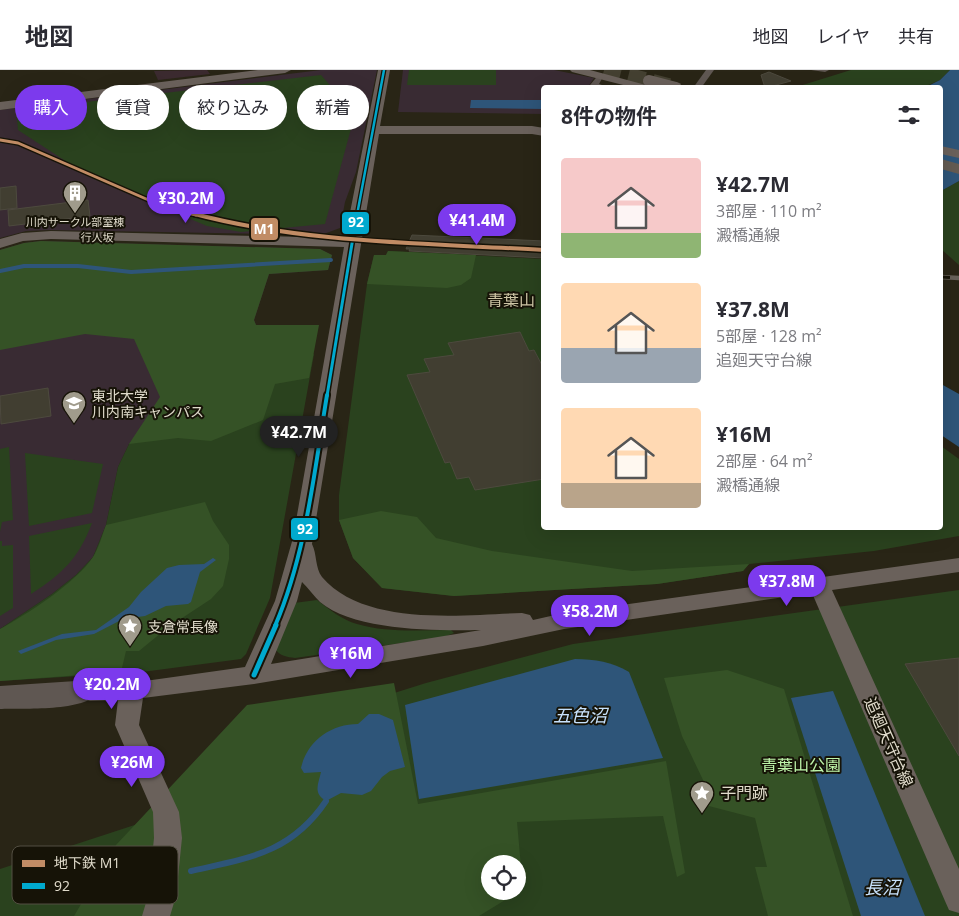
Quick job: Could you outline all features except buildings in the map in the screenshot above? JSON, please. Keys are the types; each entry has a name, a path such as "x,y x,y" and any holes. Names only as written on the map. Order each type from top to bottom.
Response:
{"highway":[{"path":"943,153 959,157"},
{"path":"943,165 959,169"}],"street":[{"path":"0,106 285,70"},
{"path":"254,675 286,601 303,538 352,242 384,70"},
{"path":"576,70 648,85"},
{"path":"699,85 710,70"},
{"path":"815,70 825,70"},
{"path":"373,130 541,132"},
{"name":"行人坂","path":"0,244 22,237 51,235 352,242"},
{"path":"303,538 303,557 311,578 330,598 351,610 394,621 413,622 564,621"},
{"path":"0,703 76,698 90,692 254,675 483,638 564,621 959,565"},
{"name":"追廻天守台線","path":"817,584 828,602 959,901"},
{"path":"0,692 76,687 90,692"},
{"path":"132,689 127,725 166,812 167,846"},
{"path":"156,916 160,904"}],"shaded area":[{"path":"207,70 210,74 158,80 154,71"},
{"path":"321,70 377,70 369,109 369,85 297,85 297,130 365,130 356,172 345,202 340,228 321,235 49,230 26,231 0,238 0,110 15,108 15,130 87,130 87,99 97,98 97,130 169,130 169,89 179,88 179,130 287,130 287,85 201,85"},
{"path":"403,70 554,70 594,78 589,85 541,85 541,114 398,112"},
{"name":"東北大学 川内南キャンパス","path":"41,241 320,249 332,255 328,270 269,274 254,320 256,325 319,325 165,405 129,444 118,467 106,525 93,557 76,575 52,594 0,629 0,250 24,243"}],"green space":[{"path":"409,70 496,70 496,85 407,85"},
{"path":"851,70 950,70 940,80 929,85 803,85"},
{"path":"321,75 330,85 297,85 297,130 351,130 325,224 241,232 207,226 90,177 18,130 87,130 87,102 97,101 97,130 169,130 169,92 179,91 179,130 287,130 287,85 234,85"},
{"path":"959,181 959,265 943,251 943,190"},
{"path":"41,241 320,249 332,255 328,270 269,274 254,320 256,325 319,325 309,378 275,384 263,420 211,441 178,438 129,444 160,397 134,339 85,334 0,350 0,250 24,243"},
{"path":"388,251 541,259 541,530 943,530 943,447 959,459 959,536 874,551 749,564 743,571 657,584 454,596 382,588 353,558 339,520 339,495 367,284 374,255 386,255"},
{"path":"388,251 476,255 471,278 461,285 447,288 367,284 374,255 386,255"},
{"path":"314,354 270,598 246,654 241,659 142,672 0,681 0,629 52,594 76,575 93,557 106,525 118,467 129,444 165,405"},
{"path":"9,447 13,520 2,522 0,532 0,449"},
{"path":"25,453 103,464 92,513 29,526"},
{"path":"205,502 213,521 229,545 229,559 223,586 211,599 167,628 139,651 126,651 121,672 0,681 0,629 37,607 75,577 93,557 106,525"},
{"path":"381,511 417,517 436,538 492,551 632,571 749,564 743,571 657,584 454,596 382,588 353,558 339,520"},
{"path":"92,523 75,556 52,579 31,594 29,536"},
{"path":"0,541 2,541 2,546 13,545 13,608 0,616"},
{"name":"青葉山公園","path":"959,590 959,916 221,916 353,706 426,683 573,644"},
{"path":"317,600 346,620 368,627 404,630 451,630 454,633 444,637 295,658 286,657 279,653 275,649 294,603"},
{"path":"727,670 784,689 853,916 768,916 755,867 767,867 755,818 705,805 704,782 682,736 664,678"},
{"path":"394,683 418,804 666,761 685,873 677,877 663,816 517,822 520,855 481,855 481,900 505,900 479,916 74,916 81,904 178,904 178,846 115,846 247,705"},
{"path":"153,819 141,846 70,846"},
{"path":"12,865 12,904 116,904 111,916 0,916 0,869"}],"water":[{"path":"950,70 959,70 959,181 943,190 943,85 930,85 940,80"},
{"path":"471,100 541,100 541,109 470,108"},
{"path":"943,385 959,394 959,447 943,436"},
{"path":"213,558 216,560 200,572 191,602 188,604 166,606 145,616 123,619 94,634 56,640 21,654 18,651 62,634 96,630 129,607 141,592 167,568 179,565 204,564"},
{"name":"五色沼","path":"575,659 603,662 629,672 663,758 419,799 405,705"},
{"name":"長沼","path":"833,691 925,916 861,916 791,698"},
{"path":"369,714 379,714 393,720 405,767 390,771 382,777 371,791 362,795 341,793 326,801 318,792 321,772 304,773 301,768 304,758 315,742 322,736 339,727 358,724"}],"waterway":[{"path":"0,271 24,266 78,266 131,272 331,260"},
{"path":"191,871 250,857 283,843 313,818 326,801"}],"tunnel":[{"path":"604,70 662,85"}],"railway":[{"path":"943,277 959,278"}],"metro line":[{"name":"M1","path":"0,140 18,143 160,205 239,226 318,236 541,250"}],"transit line":[{"name":"92","path":"254,675 286,601 303,538 352,243 384,70"}],"place":[{"name":"川内サークル部室棟","path":"75,214"},
{"name":"東北大学 川内南キャンパス","path":"74,424"},
{"name":"支倉常長像","path":"130,647"},
{"name":"子門跡","path":"702,814"}],"district":[{"name":"青葉山","path":"511,300"}]}
